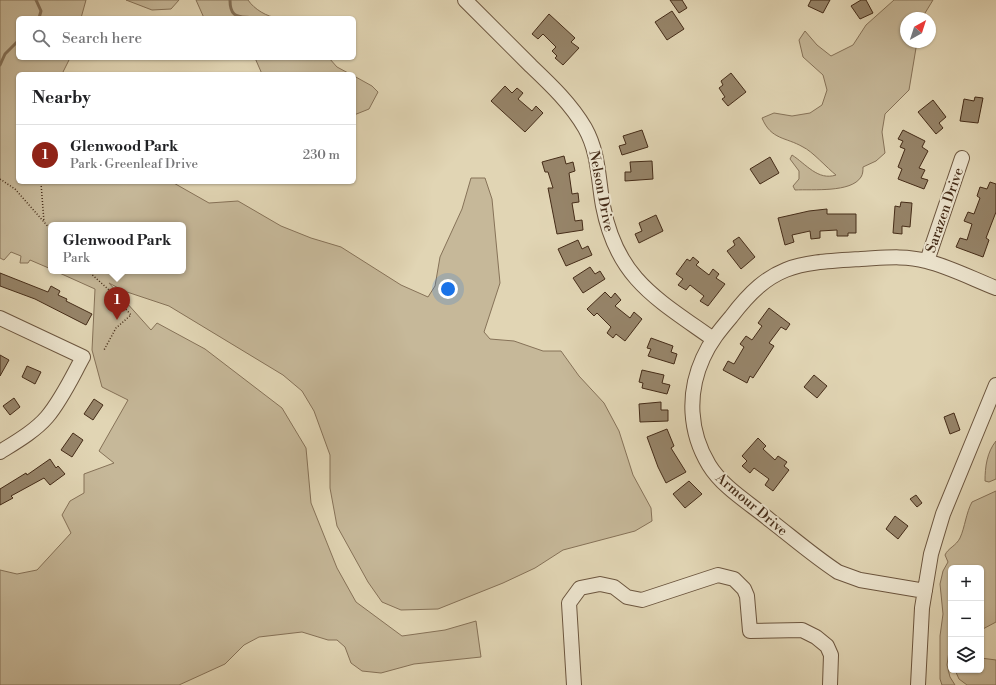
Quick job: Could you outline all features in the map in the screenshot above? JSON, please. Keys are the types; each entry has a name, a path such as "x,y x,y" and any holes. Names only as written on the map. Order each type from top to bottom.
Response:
{"street":[{"name":"Nelson Drive","path":"465,0 562,96 585,128 596,152 603,206 610,234 620,257 632,276 650,294 713,339"},
{"name":"Sarazen Drive","path":"926,261 962,158"},
{"name":"Armour Drive","path":"925,591 860,580 838,572 728,486 714,472 704,456 696,437 691,406 698,370 713,339 754,290 774,275 794,267 819,262 889,257 926,261 996,288"},
{"path":"0,318 83,356 66,390 46,418 17,441 0,452"},
{"path":"918,685 922,608 931,554 939,527 996,385"},
{"path":"574,685 569,603 580,588 600,584 614,587 627,598 642,600 718,575 734,579 744,589 747,596 750,631 802,630 827,646 831,655 830,685"}],"path":[{"path":"0,179 15,189 48,227"},
{"path":"41,184 44,222"},
{"path":"91,274 110,290 131,315 116,328 104,350"}],"shaded area":[{"path":"0,0 86,0 82,16 16,16 16,60 69,60 63,72 16,72 16,184 176,184 209,203 238,201 281,226 311,238 341,247 401,285 428,297 435,286 440,257 462,209 471,178 485,178 492,199 500,283 484,332 490,339 514,341 543,351 561,351 579,376 604,403 619,431 633,475 651,508 652,521 635,531 563,550 535,568 503,583 438,609 401,610 382,602 368,582 337,526 330,488 330,455 314,411 302,391 283,375 169,306 124,291 109,283 151,330 157,323 205,349 282,408 306,448 311,503 337,568 356,602 402,636 445,630 476,621 481,657 414,664 381,673 362,671 351,663 345,647 337,640 328,640 302,632 259,637 244,645 225,664 179,685 0,685 0,570 17,574 37,570 71,533 62,515 70,501 84,493 84,474 114,463 99,451 128,400 102,387 92,350 95,289 62,274 186,274 186,222 48,222 48,268 30,260 28,263 20,263 21,256 11,252 4,260 0,258"},
{"path":"126,0 179,0 171,9 152,10"},
{"path":"196,0 248,0 261,12 270,16 203,16"},
{"path":"894,0 933,0 926,12 900,12 900,48 916,48 909,90 885,114 882,132 885,153 876,161 863,167 861,177 849,186 821,190 795,190 793,186 799,179 799,171 790,159 792,155 818,174 824,176 836,175 807,149 774,134 762,118 774,113 792,116 810,113 822,105 827,90 823,75 803,57 799,40 805,31 817,45 831,56 853,45 866,25"},
{"path":"256,60 331,60 337,67 346,72 261,72"},
{"path":"356,77 372,86 378,92 369,109 356,114"},
{"path":"996,441 996,479 989,482 985,481 986,465 990,450"},
{"path":"996,491 996,622 984,628 984,565 948,565 947,665 948,673 955,685 942,685 940,679 940,636 943,614 940,584 943,571 948,562 945,555 960,538 972,502"},
{"path":"984,658 996,660 996,685 967,685 959,679 956,673 984,673"}],"building":[{"path":"670,0 682,0 687,8 679,13"},
{"path":"811,0 830,0 823,13 808,6"},
{"path":"861,0 866,0 873,13 860,19 851,6"},
{"path":"672,11 684,29 667,40 655,22"},
{"path":"549,14 575,38 571,42 579,48 563,65 555,58 557,56 552,51 556,47 543,34 538,39 532,34"},
{"path":"731,73 746,92 728,106 722,99 725,97 719,88 723,85 721,81"},
{"path":"505,86 512,93 517,88 523,93 518,99 532,111 536,106 543,113 525,132 491,101"},
{"path":"975,97 983,98 978,123 960,121 964,99 974,101"},
{"path":"933,100 946,117 939,123 943,128 936,134 918,112"},
{"path":"642,130 648,147 622,155 619,146 626,144 623,136"},
{"path":"903,130 925,141 922,147 928,151 919,168 925,170 921,178 928,180 924,189 898,179 902,169 898,167 905,149 900,147 903,141 898,139"},
{"path":"564,156 566,164 573,162 575,171 569,173 572,194 578,193 579,202 572,203 575,221 582,220 583,230 557,234 548,188 553,188 548,172 545,172 542,162"},
{"path":"770,157 779,173 760,184 750,169"},
{"path":"652,161 653,179 625,181 625,172 631,172 630,162"},
{"path":"990,182 996,184 996,212 986,238 989,240 983,257 956,247 960,238 967,240 972,224 964,221 968,212 974,214 980,198 977,196 980,187 987,189"},
{"path":"901,202 912,203 910,227 902,226 902,234 893,233 895,206 900,207"},
{"path":"827,209 827,214 856,214 856,233 848,233 848,236 837,236 837,230 820,231 820,238 811,239 810,231 792,235 794,242 785,245 778,218 809,211"},
{"path":"656,215 663,231 639,243 635,234 642,231 639,223"},
{"path":"739,237 755,257 741,269 727,251 735,245 733,241"},
{"path":"578,240 582,249 588,246 592,255 566,266 558,249"},
{"path":"693,257 699,262 696,265 709,275 713,269 719,274 716,278 725,284 708,306 700,301 704,296 690,285 686,290 678,285 683,279 676,274 687,259 690,261"},
{"path":"590,267 595,274 600,271 605,279 583,293 573,278"},
{"path":"0,273 48,292 51,286 60,291 58,295 67,299 66,301 92,314 86,325 35,299 0,286"},
{"path":"605,292 611,298 615,293 621,300 615,306 630,318 634,312 642,319 625,341 616,334 613,338 607,333 611,327 597,313 594,316 587,309"},
{"path":"769,308 790,324 786,330 781,327 769,343 774,346 753,378 750,376 747,383 723,370 728,361 734,364 744,347 740,344 746,336 752,340 762,326 758,323"},
{"path":"651,338 673,346 671,352 677,354 674,364 648,356 651,349 647,348"},
{"path":"0,355 9,360 0,376"},
{"path":"27,366 41,372 35,384 22,377"},
{"path":"642,370 664,375 662,383 670,385 667,394 642,388 643,383 639,382"},
{"path":"814,375 827,386 817,398 804,387"},
{"path":"14,398 20,407 10,415 3,406"},
{"path":"94,399 103,405 93,420 84,414"},
{"path":"661,402 661,410 668,410 668,421 640,422 639,404"},
{"path":"954,413 960,430 950,434 944,417"},
{"path":"667,429 674,446 671,448 686,472 666,483 658,467 647,437"},
{"path":"73,433 83,440 72,457 61,450"},
{"path":"758,438 766,446 763,449 775,460 778,456 787,462 784,466 789,470 773,491 765,485 769,479 754,468 750,473 742,466 747,461 742,456"},
{"path":"50,459 56,468 58,466 65,474 50,485 44,478 11,496 13,498 0,505 0,489 26,473 27,475"},
{"path":"689,481 702,494 685,508 673,494"},
{"path":"916,495 922,503 917,507 910,499"},
{"path":"895,516 908,526 898,539 886,529"}],"waterway":[{"path":"36,0 41,11 40,16"},
{"path":"230,0 231,10 239,16"},
{"path":"0,65 5,54 16,43"}],"place":[{"name":"Glenwood Park","path":"117,320"}]}
